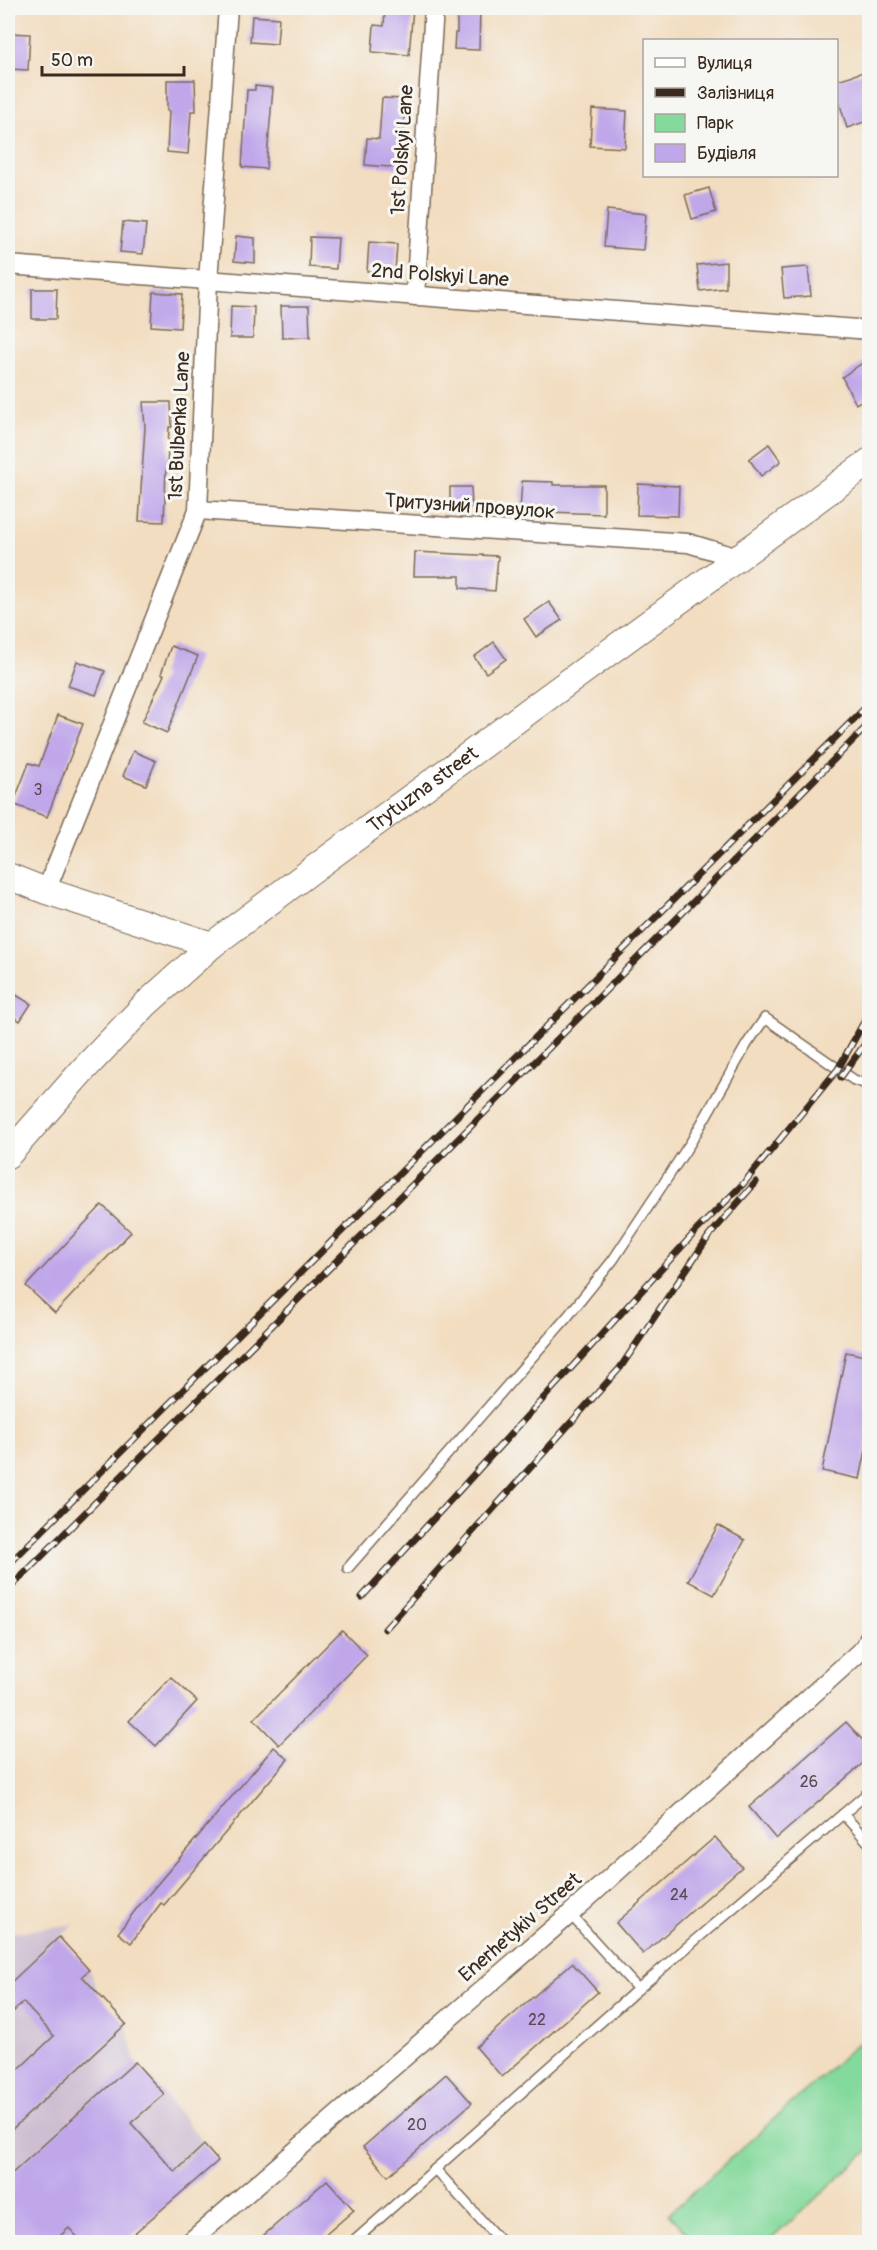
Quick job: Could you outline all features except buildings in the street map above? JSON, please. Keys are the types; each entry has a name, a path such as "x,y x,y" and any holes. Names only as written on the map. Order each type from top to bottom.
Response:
{"street":[{"name":"1st Bulbenka Lane","path":"46,891 198,510 208,281 228,8"},
{"name":"1st Polskyi Lane","path":"415,296 434,8"},
{"name":"2nd Polskyi Lane","path":"8,265 870,330"},
{"name":"Trytuzna street","path":"8,1155 82,1071 146,1004 212,945 870,461"},
{"name":"Тритузний провулок","path":"198,510 688,543 738,558"},
{"path":"8,876 46,891 212,945"},
{"name":"Enerhetykiv Street","path":"200,2239 570,1914 868,1644"}],"lane":[{"path":"348,1568 568,1316 613,1260 686,1151 747,1044 765,1018 854,1080 870,1086"},
{"path":"353,2242 638,1989 870,1791"},
{"path":"843,1814 870,1844"},
{"path":"570,1914 638,1989"},
{"path":"435,2169 501,2242"}],"shaded area":[{"path":"75,1924 59,1938 89,1970 99,1995 126,2024 136,2062 218,2161 124,2242 8,2242 8,1933"}],"green space":[{"path":"858,2043 869,2055 869,2150 768,2242 695,2242 669,2214"}],"railway":[{"path":"8,1565 870,703"},
{"path":"8,1590 870,723"},
{"path":"362,1597 697,1230 743,1184 838,1069 870,1011"},
{"path":"841,1077 870,1037"},
{"path":"385,1629 620,1368 709,1236 756,1182"}]}
